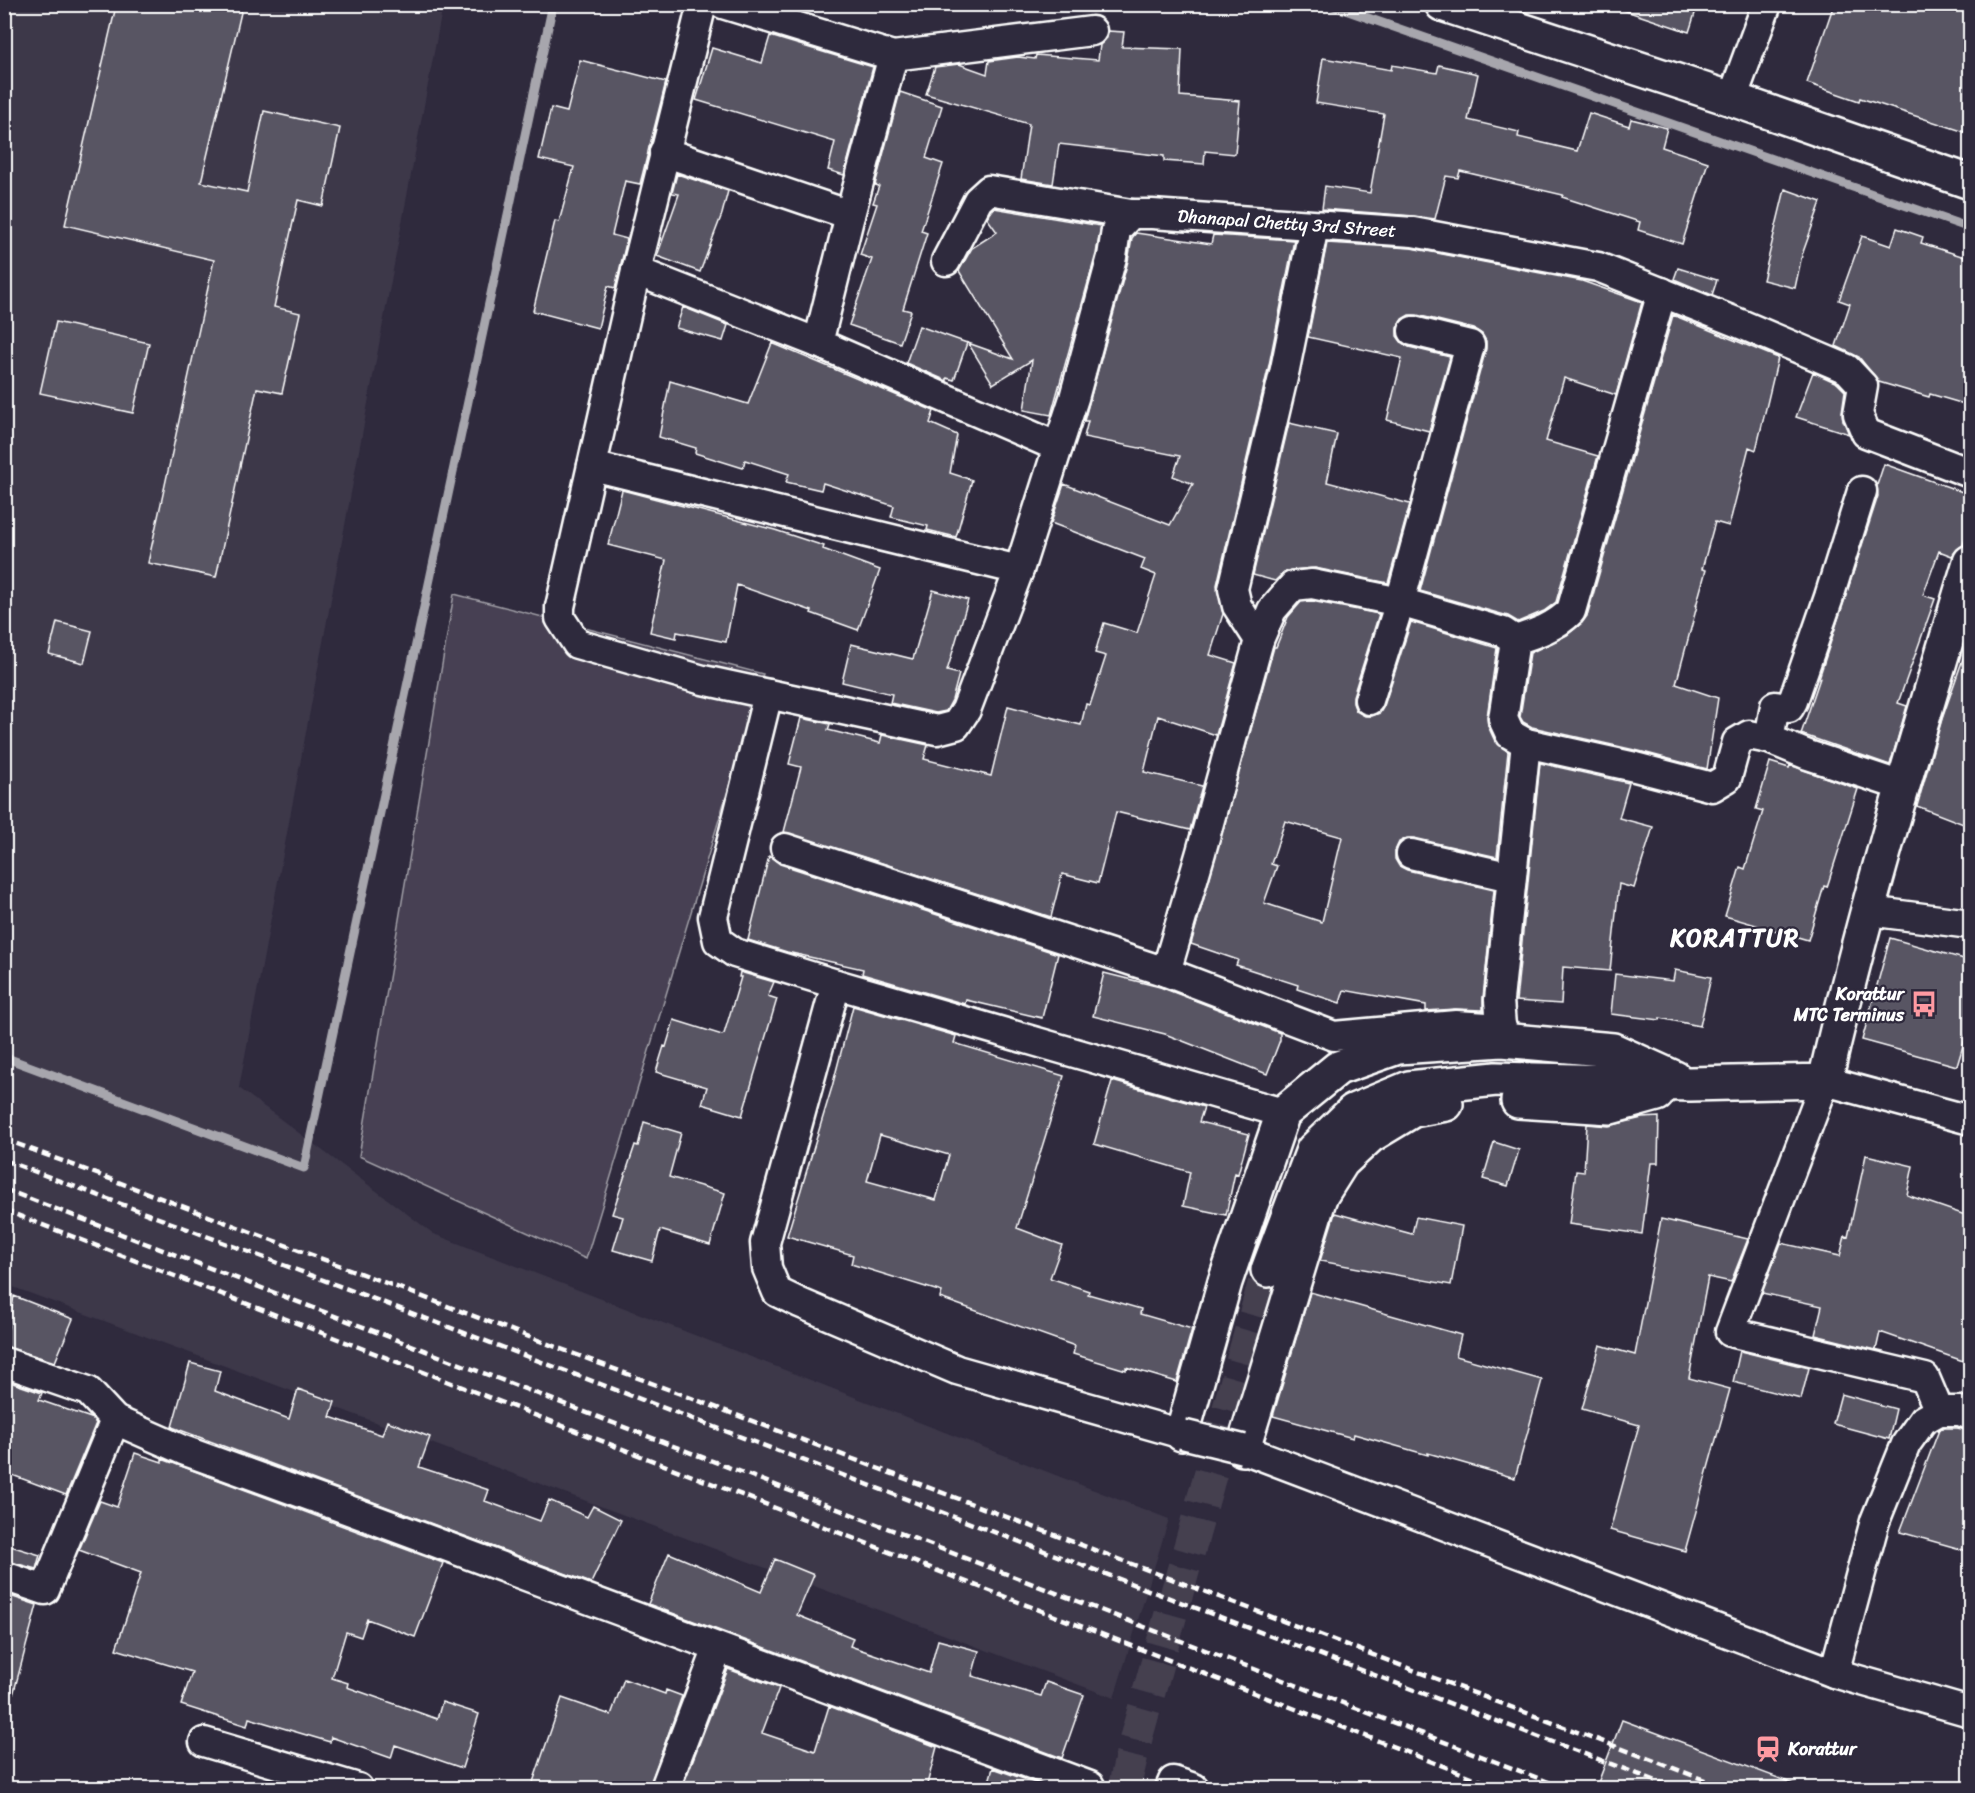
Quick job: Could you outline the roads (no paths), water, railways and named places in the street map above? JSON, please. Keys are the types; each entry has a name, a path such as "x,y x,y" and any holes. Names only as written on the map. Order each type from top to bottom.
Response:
{"street":[{"path":"702,4 664,152 560,607 560,618 577,644 703,680 768,694 937,730 956,725 966,710 1019,570 1074,398 1109,268 1116,230 1131,214"},
{"path":"723,4 893,56 1092,31"},
{"path":"1442,4 1732,99 1971,182"},
{"path":"1732,99 1767,4"},
{"path":"818,343 893,56"},
{"path":"664,152 850,215"},
{"name":"Dhanapal Chetty 3rd Street","path":"946,261 978,200 989,190 1131,214 1413,232 1598,267 1847,369 1863,386 1858,414 1866,433 1971,473"},
{"path":"1259,640 1238,606 1233,589 1285,369 1314,226"},
{"path":"636,272 818,343 1058,447"},
{"path":"1515,640 1550,628 1571,611 1662,292"},
{"path":"1369,700 1400,602 1470,345 1413,331"},
{"path":"592,466 1019,570"},
{"path":"1769,740 1775,706 1789,708 1793,701 1862,491"},
{"path":"1939,1411 1925,1378 1730,1332 1825,1081 1846,985 1869,910 1902,786 1971,562"},
{"path":"1166,972 1259,640 1272,610 1293,586 1312,584 1400,602 1503,632 1515,640"},
{"path":"1515,640 1503,720 1510,734 1526,743 1712,787 1727,778 1737,742 1749,735 1902,786"},
{"path":"768,694 713,917 718,941 735,953 836,984 1283,1113"},
{"path":"1502,1034 1499,1000 1526,743"},
{"path":"785,848 1166,972 1334,1036 1456,1025 1613,1050 1690,1084"},
{"path":"1411,854 1511,877"},
{"path":"1869,910 1971,924"},
{"path":"836,984 765,1243 767,1268 777,1292 800,1304 957,1370 1243,1449 1834,1673 1971,1712"},
{"path":"1182,1434 1226,1282 1283,1113 1338,1068 1398,1047 1502,1034"},
{"path":"1268,1270 1313,1150 1353,1111 1409,1088 1496,1079 1690,1084 1825,1081 1971,1119"},
{"path":"1243,1449 1320,1197 1342,1162 1370,1136 1413,1110 1466,1101 1522,1101 1610,1107 1690,1084"},
{"path":"4,1362 88,1391 115,1420 183,1450 718,1647 1090,1786 1089,1788"},
{"path":"1834,1673 1875,1521 1906,1444 1923,1420 1939,1411 1960,1411 1971,1415"},
{"path":"4,1576 45,1590 115,1420"},
{"path":"665,1788 718,1647"},
{"path":"204,1742 358,1788"},
{"path":"1170,1788 1173,1781 1194,1788"}],"waterway":[{"path":"4,1057 304,1168 553,4"},
{"path":"1328,4 1970,228"}],"tunnel":[{"path":"1124,1788 1136,1738 1268,1270"}],"railway":[{"path":"4,1139 1726,1788"},
{"path":"4,1160 1675,1788"},
{"path":"4,1189 1564,1788"},
{"path":"4,1210 1500,1788"}],"place":[{"name":"Korattur MTC Terminus","path":"1924,1004"},
{"name":"Korattur","path":"1768,1749"}],"district":[{"name":"KORATTUR","path":"1735,938"}]}
